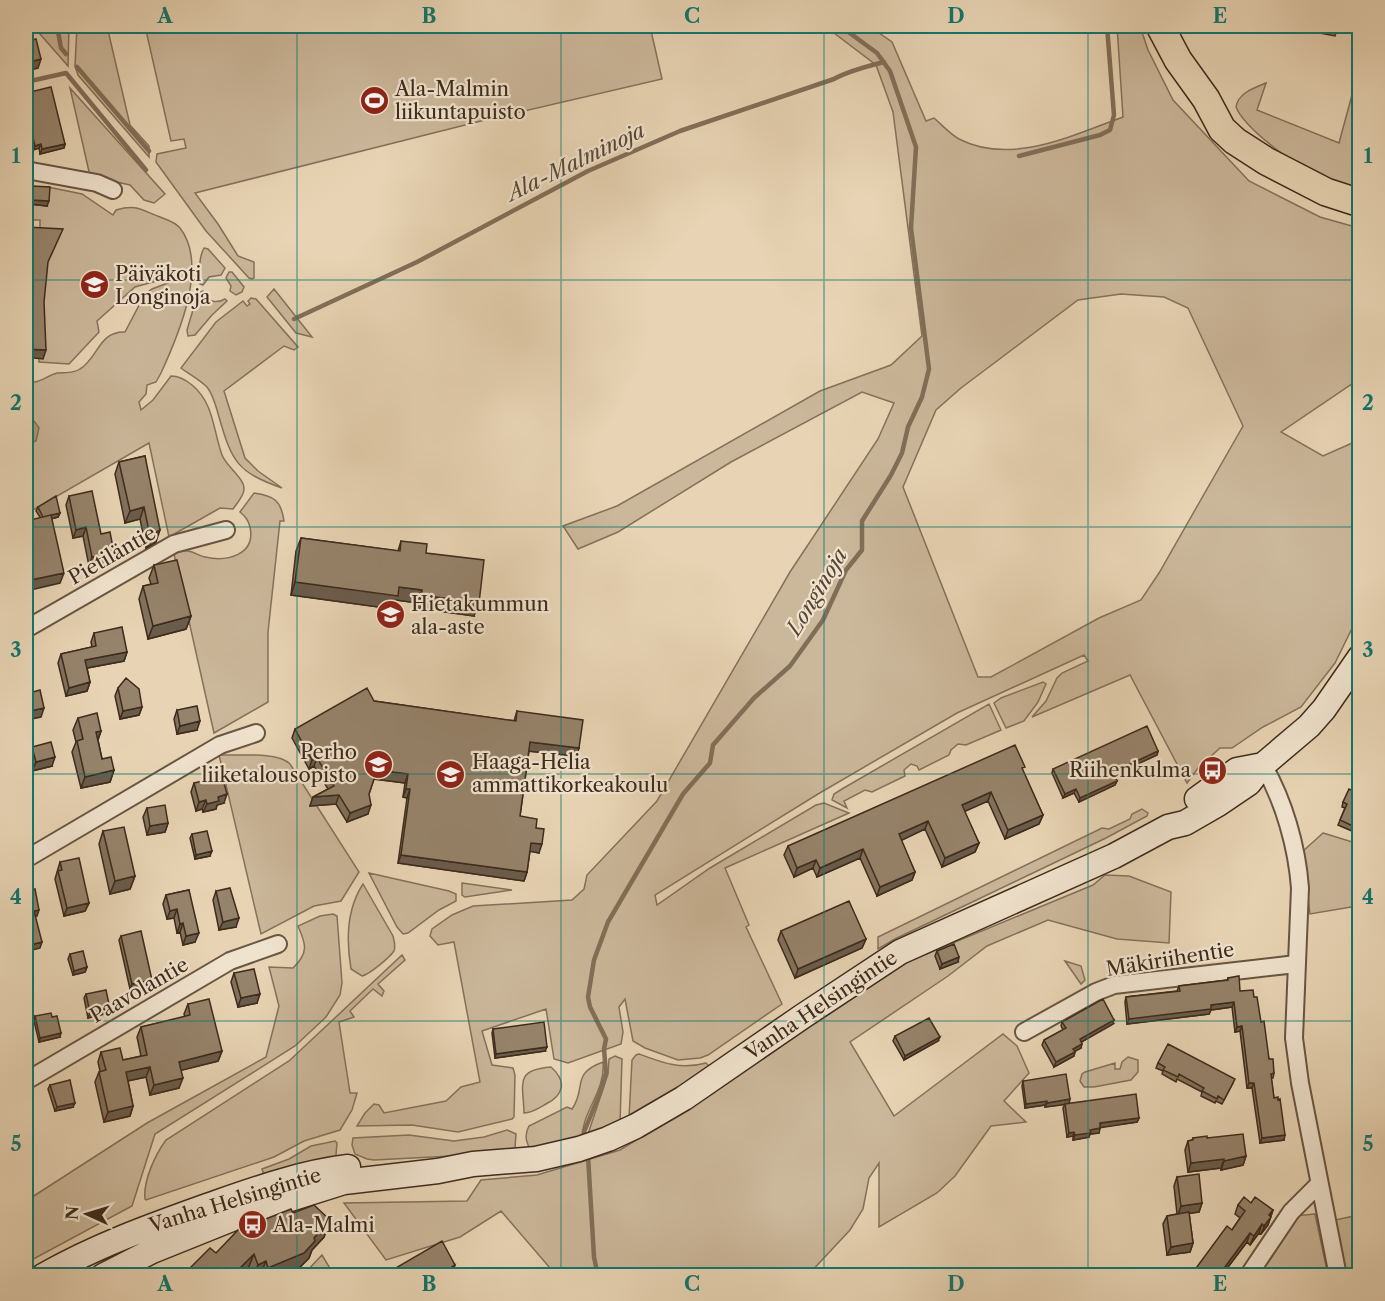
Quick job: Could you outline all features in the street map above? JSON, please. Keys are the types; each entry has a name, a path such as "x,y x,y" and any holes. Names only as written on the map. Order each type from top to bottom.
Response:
{"main road":[{"path":"1160,26 1178,60 1206,99 1222,129 1235,141 1266,161 1326,192 1359,203"},
{"name":"Vanha Helsingintie","path":"114,1273 152,1251 249,1212 344,1182 438,1171 473,1164 536,1159 579,1149 636,1126 684,1098 900,952 1114,856 1168,827 1179,811 1237,770 1263,765 1287,746 1324,709 1359,657"},
{"name":"Vanha Helsingintie","path":"43,1275 102,1245 141,1229 297,1177 345,1168 437,1160 473,1164"},
{"path":"102,1245 114,1273"}],"street":[{"path":"26,170 97,183 113,190"},
{"name":"Pietiläntie","path":"26,629 174,544 226,530"},
{"path":"26,859 220,745 256,733"},
{"path":"1263,765 1277,794 1293,842 1299,872 1294,1038 1318,1184 1338,1275"},
{"name":"Paavolantie","path":"26,1081 230,961 278,944"},
{"name":"Mäkiriihentie","path":"1024,1032 1096,992 1114,985 1296,964"},
{"path":"1248,1275 1291,1212 1318,1184"}],"shaded area":[{"path":"33,26 69,26 68,66"},
{"path":"77,26 107,26 130,125 149,146 149,157 78,75 75,66"},
{"name":"Ala-Malmin liikuntapuisto","path":"145,26 650,26 662,79 481,121 195,193 238,256 254,262 254,278 252,279 206,231 156,162 157,154 186,148 184,139 171,141"},
{"path":"829,26 869,26 892,42 926,121 934,118 959,139 979,147 1021,149 1063,139 1123,117 1117,26 1140,26 1148,50 1173,100 1249,181 1320,217 1359,228 1359,379 1281,432 1323,456 1359,440 1359,614 1335,663 1301,707 1263,727 1232,748 1220,748 1198,768 1187,783 1130,675 1032,717 1046,701 1057,678 1062,673 1088,661 1084,655 957,713 818,794 655,895 657,905 710,868 816,805 824,803 849,813 725,868 749,925 746,927 782,1004 708,1055 678,1060 633,1041 625,999 619,1007 623,1032 621,1044 568,1063 554,1059 546,1009 482,1031 492,1065 513,1068 515,1075 514,1117 512,1119 458,1132 412,1125 357,1126 374,1104 379,1105 384,1113 446,1101 461,1087 480,1082 454,942 438,945 430,936 432,929 452,915 473,906 572,900 584,889 587,875 657,801 790,572 878,439 894,403 862,392 731,462 618,532 578,549 563,526 617,506 820,391 891,365 922,336 893,112 876,65 834,33","holes":["1121,294 1164,297 1188,308 1243,426 1159,573 1141,600 1099,618 991,677 978,677 903,487 936,410 961,388 1078,300"]},
{"path":"1359,69 1359,119 1357,119 1356,127 1360,127 1359,192 1321,178 1296,164 1259,135 1241,116 1236,107 1243,95 1266,83 1257,110 1339,143"},
{"path":"70,88 165,194 154,203 144,200 130,185 90,176"},
{"path":"48,187 82,194 113,215 116,210 139,209 171,221 180,228 188,243 192,261 188,300 161,373 156,382 147,385 146,394 139,402 141,410 153,400 171,376 185,380 199,392 209,408 222,455 244,485 243,494 233,509 220,508 169,537 149,443 26,514 26,381 35,382 57,373 80,369 104,340 116,333 125,332 145,294 173,281 171,277 135,287 97,321 99,332 69,364 39,362 40,220 29,220 31,190 48,192"},
{"path":"204,248 208,249 225,268 221,275 209,277 203,285 200,284 200,266"},
{"path":"229,272 232,272 244,287 242,292 236,295 230,291 231,286 226,278"},
{"path":"274,289 312,337 296,333 267,297"},
{"path":"203,291 212,301 225,299 227,301 195,335 188,336 187,330 198,293"},
{"path":"251,298 256,299 298,347 294,350 284,346 224,391 245,458 258,471 282,488 255,476 238,463 228,445 209,390 181,368 216,322 243,301 247,306 250,304 248,301"},
{"path":"26,418 34,421 39,428 36,441 26,445"},
{"path":"254,493 275,500 281,508 284,521 280,521 268,632 268,702 214,733 174,554 185,551 205,557 222,558 244,550 251,537 250,527 240,512"},
{"path":"1043,682 1046,684 1038,702 1024,721 1006,728 994,703 1001,698"},
{"path":"989,704 1001,730 966,745 958,744 949,755 919,770 917,766 911,764 904,770 905,776 872,792 865,790 844,801 847,808 832,800 834,794 842,789"},
{"path":"219,755 276,757 290,764 359,872 341,901 314,906 261,934"},
{"path":"1142,809 1148,813 1147,816 1106,838 878,949 878,937 1102,828 1109,829 1130,819 1132,814"},
{"path":"1323,833 1359,844 1359,911 1351,907 1310,914 1302,852"},
{"path":"369,873 449,891 456,894 456,901 403,934 397,927"},
{"path":"1105,875 1129,876 1171,892 1169,943 1117,939 1048,920 987,946 948,976 850,1042 894,1116 1003,1034 1017,1046 1029,1073 1004,1101 1026,1122 991,1126 955,1176 937,1193 879,1227 879,1163 869,1178 863,1209 850,1230 808,1275 556,1275 501,1211 460,1237 386,1260 344,1203 467,1201 481,1180 537,1175 620,1150 689,1108 907,962 1093,885"},
{"path":"462,883 512,890 465,897 462,895"},
{"path":"363,884 393,936 395,947 384,961 362,976 351,969 348,936 353,904"},
{"path":"333,914 337,916 342,983 340,995 326,1017 295,1046 155,1134 132,1206 26,1263 26,1201 147,1123 266,1057 279,1006 269,967 293,968 302,958 305,948 298,926 320,916"},
{"path":"402,955 405,960 378,984 384,991 382,996 373,989 350,1011 354,1017 339,1022 350,1093 357,1093 352,1110 340,1130 304,1141 274,1157 145,1199 146,1184 151,1168 166,1140 289,1061"},
{"path":"1065,961 1081,966 1085,980 1081,984"},
{"path":"639,1054 680,1066 706,1063 711,1068 629,1118 632,1060"},
{"path":"615,1056 622,1059 620,1123 587,1137 608,1074 609,1059"},
{"path":"1128,1057 1138,1060 1138,1072 1131,1080 1094,1087 1084,1087 1080,1081 1085,1072 1115,1063 1115,1069 1120,1069 1122,1062"},
{"path":"603,1062 601,1083 585,1120 582,1139 531,1151 526,1139 529,1126 567,1107 572,1109 586,1071"},
{"path":"551,1067 560,1077 560,1092 541,1107 524,1113 523,1086 526,1075 531,1071"},
{"path":"507,1130 516,1134 515,1148 511,1153 374,1160 355,1154 352,1145 353,1138 409,1135 454,1141 484,1137"},
{"path":"335,1141 337,1143 335,1166 264,1175 262,1169 289,1159 311,1146"},
{"path":"1315,1214 1328,1275 1254,1276 1293,1216"},
{"path":"1359,1215 1359,1275 1346,1275 1335,1220"},
{"path":"322,1255 334,1275 303,1275"}],"building":[{"path":"36,39 41,59 26,63 26,42"},
{"path":"51,87 65,144 42,149 41,144 35,146 26,108 26,93"},
{"path":"32,186 50,187 49,201 31,200"},
{"path":"26,227 63,229 48,262 44,302 46,350 26,349"},
{"path":"145,456 160,530 150,536 144,507 130,511 119,462"},
{"path":"92,491 101,534 110,532 114,553 92,557 86,527 76,530 69,496"},
{"path":"56,496 60,513 43,517 38,507"},
{"path":"51,515 64,573 26,581 26,521"},
{"path":"301,538 400,551 401,541 427,544 426,553 484,560 479,603 422,595 422,590 399,587 398,596 295,582"},
{"path":"177,560 191,616 153,626 143,586 158,583 154,565"},
{"path":"122,627 127,652 85,660 90,682 69,688 61,654 96,646 94,633"},
{"path":"126,678 139,689 142,707 123,711 118,688"},
{"path":"367,688 374,701 516,721 517,711 583,720 579,748 530,742 520,816 537,819 536,828 544,829 542,844 531,843 527,872 401,855 410,789 406,789 408,774 377,770 369,794 371,805 350,813 339,795 313,797 334,786 317,758 312,760 295,729"},
{"path":"40,690 44,708 26,712 26,694"},
{"path":"197,706 200,721 180,726 177,710"},
{"path":"97,713 101,731 96,732 102,759 111,757 114,770 85,777 77,741 83,739 78,718"},
{"path":"1147,726 1158,751 1113,772 1117,781 1080,798 1076,789 1065,794 1053,769"},
{"path":"51,742 55,757 36,762 32,747"},
{"path":"1015,745 1025,767 1022,768 1043,815 1008,830 991,792 962,805 979,843 945,858 928,821 899,834 915,872 880,887 863,849 820,868 816,860 797,868 788,846"},
{"path":"222,776 227,794 218,797 219,801 207,804 206,800 199,802 194,783"},
{"path":"1359,776 1359,829 1340,820 1347,804 1343,802 1349,789 1353,791"},
{"path":"165,805 168,823 150,826 147,808"},
{"path":"124,827 135,876 115,881 103,831"},
{"path":"207,831 212,851 196,855 192,834"},
{"path":"79,858 89,903 67,908 58,871 62,870 60,862"},
{"path":"230,888 239,918 223,922 216,891"},
{"path":"35,889 39,910 34,911 42,942 26,946 26,891"},
{"path":"189,890 199,933 186,936 183,923 180,924 177,909 170,911 166,895"},
{"path":"849,901 866,939 798,969 781,931"},
{"path":"141,931 152,980 132,984 121,936"},
{"path":"954,944 959,957 942,964 937,951"},
{"path":"83,951 87,967 74,971 70,954"},
{"path":"254,969 260,994 241,998 234,973"},
{"path":"1239,976 1240,991 1253,990 1254,997 1257,997 1261,1022 1264,1021 1269,1059 1273,1059 1274,1073 1271,1074 1274,1098 1280,1099 1285,1135 1262,1138 1254,1083 1249,1083 1242,1026 1237,1027 1234,1002 1211,1005 1211,1009 1129,1019 1126,997 1180,991 1179,986 1228,980 1228,978"},
{"path":"106,990 110,1009 90,1013 86,994"},
{"path":"209,999 222,1051 179,1062 183,1078 154,1085 150,1067 126,1072 133,1106 108,1112 99,1072 106,1070 101,1052 120,1048 123,1060 147,1055 141,1027 190,1015 188,1004"},
{"path":"1103,999 1114,1020 1080,1039 1082,1044 1073,1049 1075,1052 1056,1062 1044,1040 1066,1028 1062,1022"},
{"path":"51,1013 52,1017 57,1016 61,1033 40,1038 35,1016"},
{"path":"929,1018 940,1037 905,1056 895,1036"},
{"path":"544,1022 547,1047 496,1054 493,1029"},
{"path":"1168,1044 1235,1079 1224,1100 1202,1091 1204,1088 1179,1074 1178,1077 1163,1070 1165,1067 1158,1063"},
{"path":"1066,1074 1070,1099 1026,1104 1023,1081"},
{"path":"70,1080 75,1103 57,1107 50,1085"},
{"path":"1136,1094 1139,1118 1100,1123 1100,1128 1090,1130 1091,1133 1075,1135 1074,1132 1069,1133 1065,1104"},
{"path":"28,1108 32,1126 27,1127 30,1140 26,1141 26,1109"},
{"path":"1243,1134 1246,1156 1224,1161 1224,1159 1191,1163 1188,1141 1193,1138"},
{"path":"1199,1174 1202,1203 1181,1206 1177,1177"},
{"path":"1244,1197 1251,1203 1255,1197 1273,1210 1269,1215 1271,1217 1264,1226 1262,1224 1254,1236 1250,1233 1219,1275 1191,1275 1227,1226 1232,1230 1245,1211 1238,1205"},
{"path":"314,1205 330,1220 304,1253 268,1268 266,1261 258,1265 254,1254 233,1275 183,1275 210,1248 216,1253 238,1230 291,1209 293,1213"},
{"path":"1189,1212 1193,1243 1171,1247 1167,1216"},
{"path":"442,1241 455,1265 442,1275 391,1275 389,1272"},
{"path":"881,1270 888,1275 876,1275"}],"waterway":[{"path":"57,26 61,48 66,54"},
{"name":"Longinoja","path":"584,1138 584,1132 606,1073 604,1049 606,1039 590,1007 588,997 594,960 608,922 683,794 710,763 713,745 754,698 790,666 823,620 846,570 862,550 862,521 902,453 908,427 922,397 929,369 911,228 916,147 890,71 877,53 847,31 845,26"},
{"path":"1019,156 1100,135 1110,130 1114,115 1107,26"},
{"name":"Ala-Malminoja","path":"294,319 417,262 588,171 680,131 884,62"},
{"path":"77,67 149,151"},
{"path":"26,82 66,73 146,170"},
{"name":"Longinoja","path":"588,1156 594,1257 598,1276"}],"place":[{"name":"Ala-Malmin liikuntapuisto","path":"374,100"},
{"name":"Päiväkoti Longinoja","path":"94,285"},
{"name":"Hietakummun ala-aste","path":"390,615"},
{"name":"Perho liiketalousopisto","path":"378,764"},
{"name":"Riihenkulma","path":"1212,770"},
{"name":"Haaga-Helia ammattikorkeakoulu","path":"451,774"},
{"name":"Ala-Malmi","path":"252,1225"}]}
